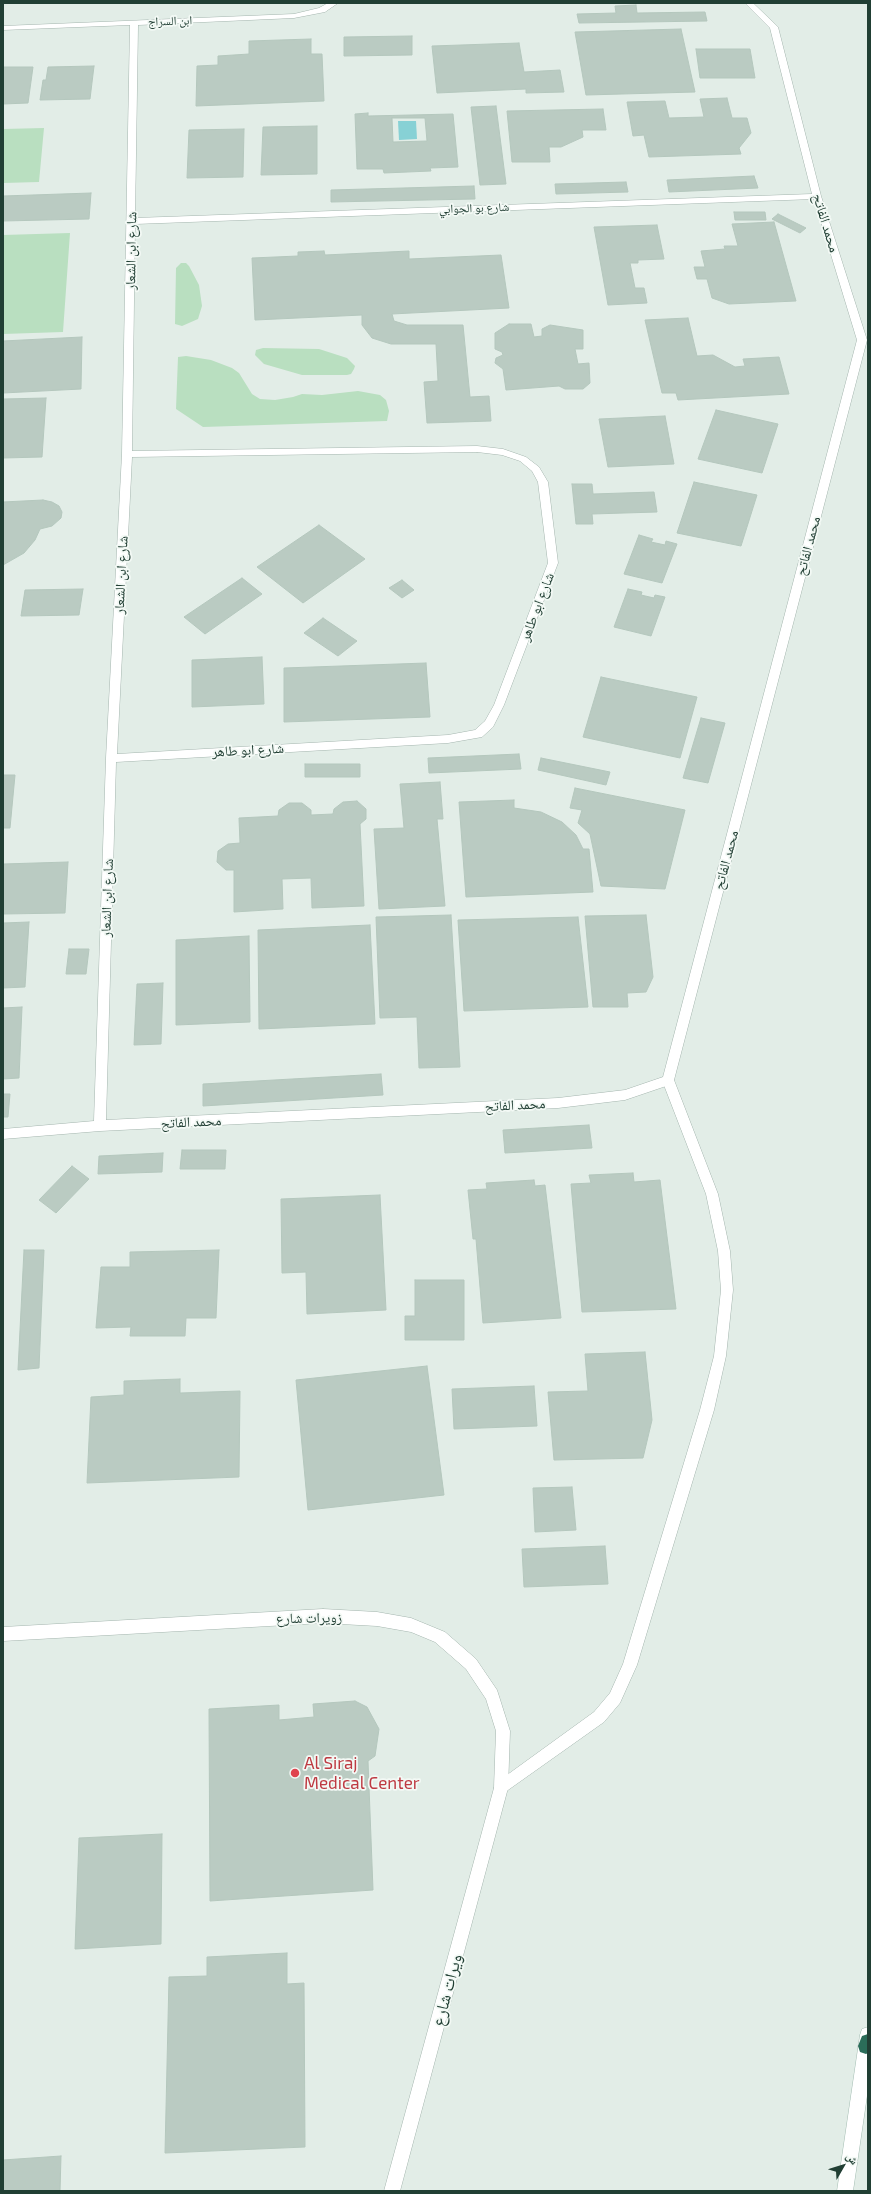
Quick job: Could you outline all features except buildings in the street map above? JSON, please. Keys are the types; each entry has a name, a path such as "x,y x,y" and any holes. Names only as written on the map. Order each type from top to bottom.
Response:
{"street":[{"name":"ابن السراج","path":"3,28 294,16 322,10 334,3"},
{"name":"محمد الفاتح","path":"3,1134 100,1126 558,1103 625,1095 668,1080 862,340 817,196 774,27 749,3"},
{"name":"شارع ابن الشعار","path":"100,1126 111,758 127,454 134,23"},
{"name":"شارع بو الجوابي","path":"131,221 817,196"},
{"name":"شارع ابو طاهر","path":"111,758 448,739 478,734 489,724 500,705 554,564 543,482 536,469 524,459 503,452 477,448 127,454"},
{"path":"501,1788 599,1718 615,1698 630,1665 708,1410 720,1356 727,1290 724,1251 712,1194 668,1080"},
{"name":"زويرات شارع","path":"3,1634 323,1616 377,1619 411,1625 440,1637 471,1664 492,1695 503,1731 501,1788"},
{"name":"ويرات شارع","path":"392,2191 501,1788"},
{"path":"845,2191 867,2041"}],"green space":[{"path":"44,128 39,182 3,183 3,129"},
{"path":"70,233 63,332 3,334 3,235"},
{"path":"181,263 186,263 189,266 199,285 202,306 198,319 182,326 175,324 176,268"},
{"path":"263,348 319,349 347,358 355,366 351,374 347,375 302,375 264,364 255,355 256,350"},
{"path":"186,356 211,360 232,368 239,373 252,394 260,399 275,400 302,394 322,395 358,391 380,395 386,400 389,411 387,421 203,427 176,409 178,357"}],"water":[{"path":"398,121 416,121 417,139 399,140"}],"place":[{"name":"Al Siraj Medical Center","path":"295,1773"}]}
